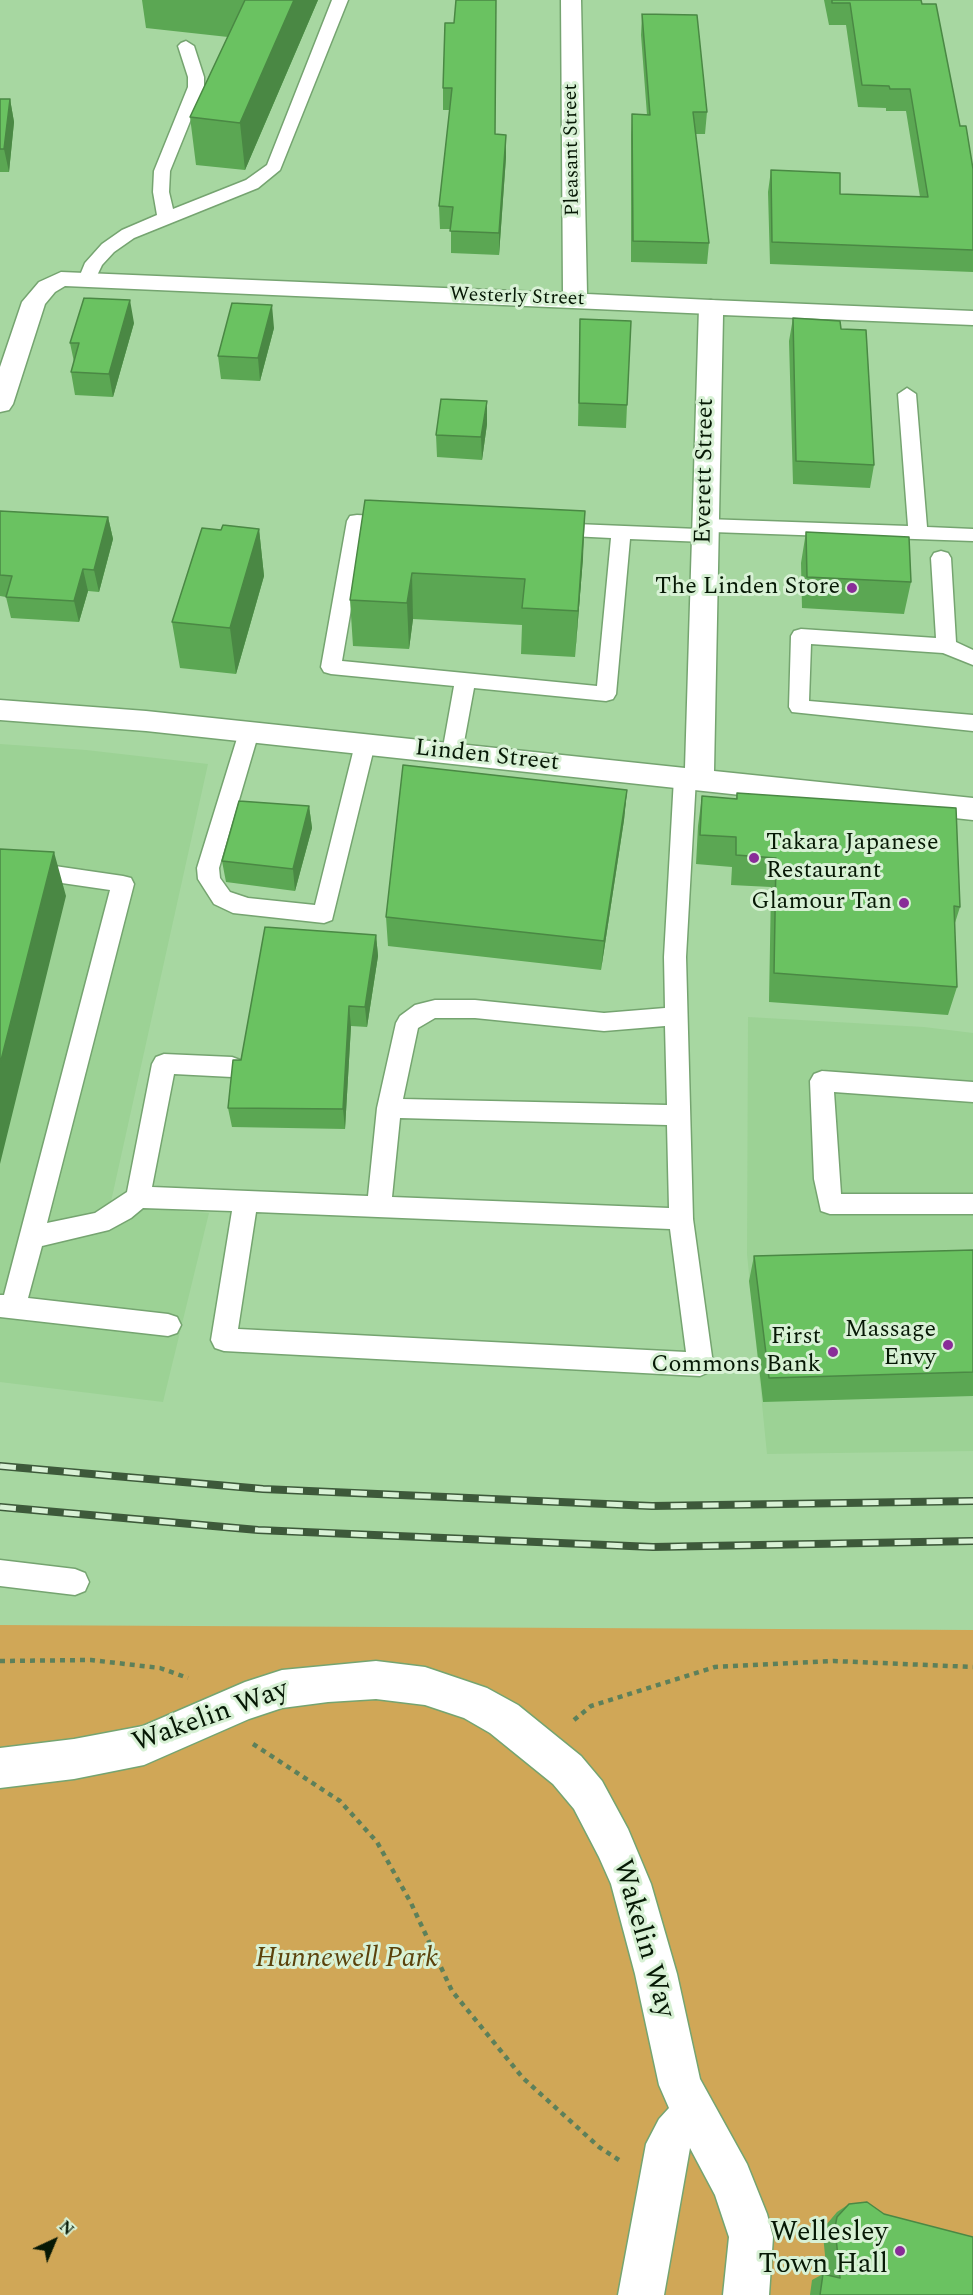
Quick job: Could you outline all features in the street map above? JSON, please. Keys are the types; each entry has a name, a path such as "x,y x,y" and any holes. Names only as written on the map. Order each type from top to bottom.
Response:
{"street":[{"name":"Pleasant Street","path":"571,0 575,301"},
{"name":"Westerly Street","path":"0,404 34,302 47,287 61,279 973,318"},
{"name":"Everett Street","path":"692,779 705,531 711,307"},
{"name":"Linden Street","path":"0,710 117,718 973,809"},
{"name":"Wakelin Way","path":"0,1767 74,1759 125,1750 159,1740 218,1711 264,1694 301,1686 355,1681 410,1683 458,1696 504,1719 567,1770 588,1795 622,1862 631,1884 656,1974 680,2085 731,2180 745,2214 751,2248 746,2295"},
{"path":"641,2295 668,2145 674,2134 694,2114"}],"lane":[{"path":"87,280 94,263 108,248 128,234 252,184 274,167 340,0"},
{"path":"166,217 161,192 162,171 196,87 196,77 186,46"},
{"path":"907,394 918,533"},
{"path":"417,524 357,521 331,667 606,694 621,532"},
{"path":"537,529 621,532 973,535"},
{"path":"941,558 946,646"},
{"path":"973,658 946,646 801,636 799,707 973,723"},
{"path":"452,753 465,680"},
{"path":"249,732 208,868 208,879 222,898 233,904 248,907 324,914 365,744"},
{"path":"246,1201 224,1340 700,1364 681,1219 676,1016 675,920 692,779"},
{"path":"0,866 49,871 123,884 32,1237 6,1307 168,1325"},
{"path":"379,1206 389,1108 408,1023 423,1012 435,1009 475,1009 604,1022 676,1016"},
{"path":"32,1237 100,1223 122,1211 138,1197 164,1064 232,1067"},
{"path":"973,1092 822,1081 826,1179 830,1204 973,1204"},
{"path":"389,1108 679,1115"},
{"path":"138,1197 681,1219"},
{"path":"0,1573 75,1582"}],"path":[{"path":"0,1661 91,1660 160,1668 194,1681"},
{"path":"542,1748 591,1706 715,1666 834,1661 973,1667"},
{"path":"243,1738 340,1801 377,1842 411,1904 452,1990 523,2078 599,2147 661,2186"}],"shaded area":[{"path":"0,744 86,750 208,764 110,1206 209,1213 163,1402 0,1382"},
{"path":"748,1017 924,1027 973,1033 973,1451 767,1454 747,1254"}],"green space":[{"name":"Hunnewell Park","path":"0,1625 973,1630 973,2295 0,2295"}],"building":[{"path":"245,0 294,0 240,123 190,117"},
{"path":"456,0 496,0 495,134 506,135 499,233 450,231 453,207 439,206 452,88 443,88 445,23 454,23"},
{"path":"832,0 921,0 922,4 936,4 960,126 966,126 973,169 973,250 772,242 771,170 840,173 840,194 928,197 910,89 862,85 850,3 832,3"},
{"path":"642,14 697,15 707,112 693,112 709,243 633,241 632,114 650,115"},
{"path":"0,99 10,99 4,149 0,149"},
{"path":"84,298 130,300 109,374 71,372 79,343 70,343"},
{"path":"232,303 272,305 258,358 218,356"},
{"path":"793,318 840,321 841,329 866,330 874,465 796,461"},
{"path":"580,319 631,321 627,405 579,403"},
{"path":"441,399 487,401 481,437 436,435"},
{"path":"365,500 585,511 578,611 522,608 525,579 412,573 407,603 350,600"},
{"path":"0,511 108,517 94,570 83,569 74,601 6,597 12,576 0,575"},
{"path":"223,525 259,529 230,628 172,622 202,528 221,530"},
{"path":"806,532 909,537 911,582 807,577"},
{"path":"403,765 627,790 604,941 386,917"},
{"path":"737,793 956,808 960,907 954,906 957,987 774,973 776,858 736,855 736,837 700,835 702,796 737,799"},
{"path":"239,801 309,806 293,869 222,861"},
{"path":"0,849 54,852 0,1064"},
{"path":"265,927 376,935 365,1007 349,1006 343,1109 228,1108 233,1060 241,1060"},
{"path":"973,1250 973,1372 769,1378 754,1256"},
{"name":"Wellesley Town Hall","path":"867,2202 884,2214 973,2237 973,2295 820,2295 823,2274 840,2278 835,2227 837,2217 849,2204"}],"railway":[{"path":"0,1466 263,1489 652,1506 973,1501"},
{"path":"0,1507 258,1530 653,1547 973,1541"}],"place":[{"name":"The Linden Store","path":"852,588"},
{"name":"Takara Japanese Restaurant","path":"754,858"},
{"name":"Glamour Tan","path":"904,903"},
{"name":"Massage Envy","path":"948,1345"},
{"name":"First Commons Bank","path":"833,1352"},
{"name":"Wellesley Town Hall","path":"900,2251"}]}
